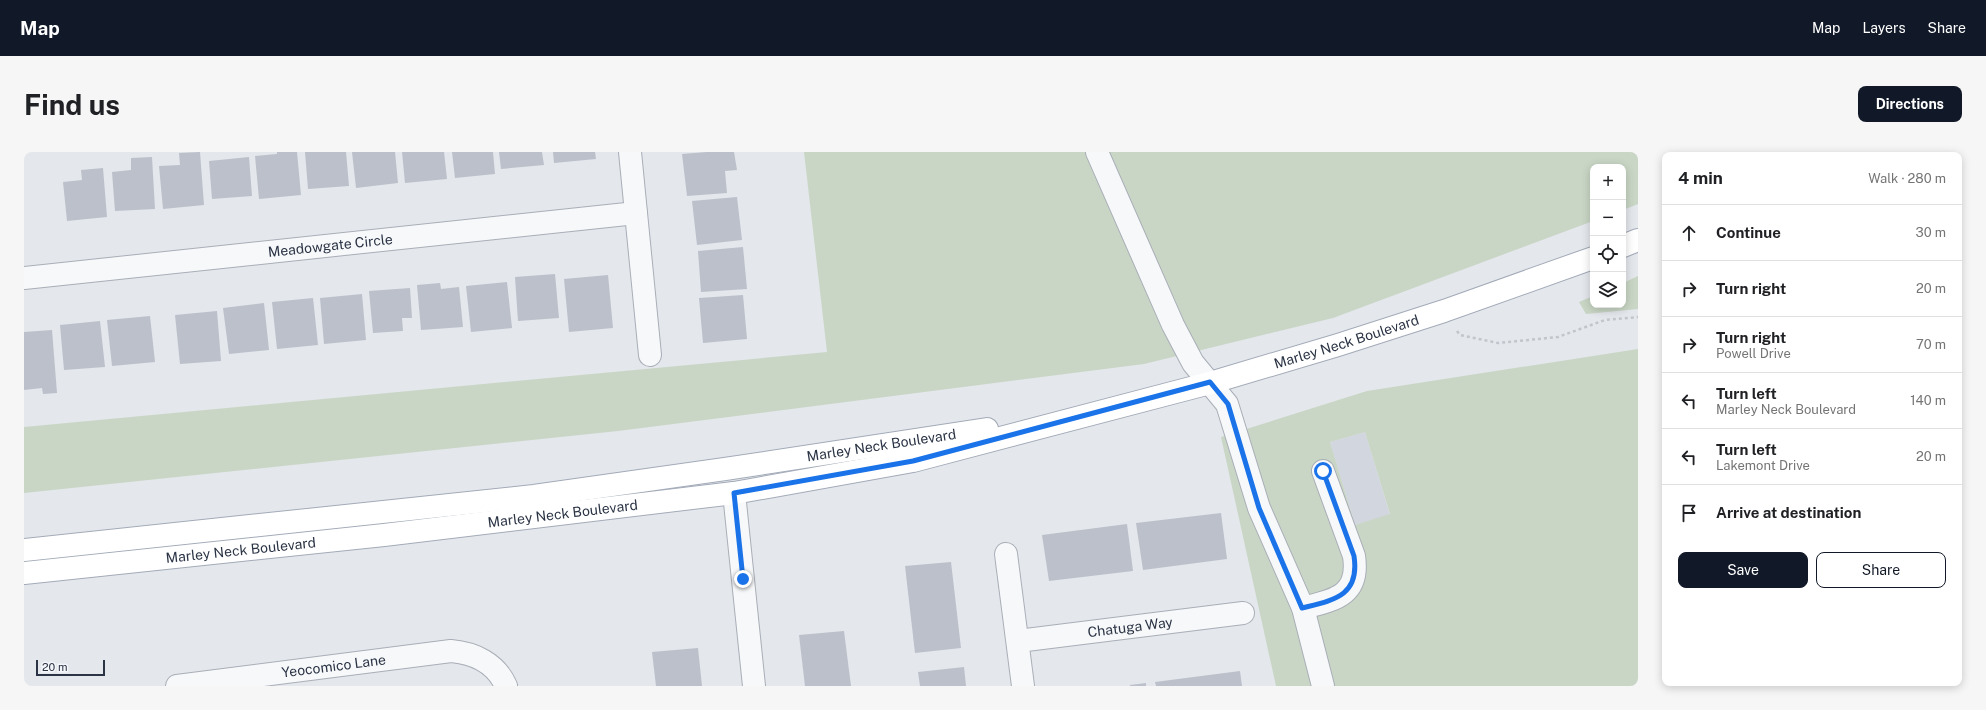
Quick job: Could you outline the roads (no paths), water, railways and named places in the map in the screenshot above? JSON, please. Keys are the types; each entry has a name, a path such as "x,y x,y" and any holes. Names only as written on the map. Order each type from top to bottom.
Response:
{"main road":[{"path":"1626,245 1638,240"},
{"name":"Marley Neck Boulevard","path":"24,573 384,535 734,493 913,461 1210,382 1338,345 1444,311 1590,259"},
{"name":"Marley Neck Boulevard","path":"24,550 534,496 725,469 1095,413"}],"street":[{"path":"630,152 650,356"},
{"path":"1097,152 1173,324 1193,363 1228,404 1259,508 1302,608 1323,686"},
{"name":"Meadowgate Circle","path":"24,278 636,213"},
{"path":"1302,608 1341,596 1354,580 1356,570 1354,556 1323,471"},
{"path":"734,493 754,686"},
{"path":"1006,554 1023,686"},
{"name":"Chatuga Way","path":"1018,641 1243,613"},
{"name":"Yeocomico Lane","path":"177,686 264,681 451,651 464,652 476,656 488,663 506,686"}]}
